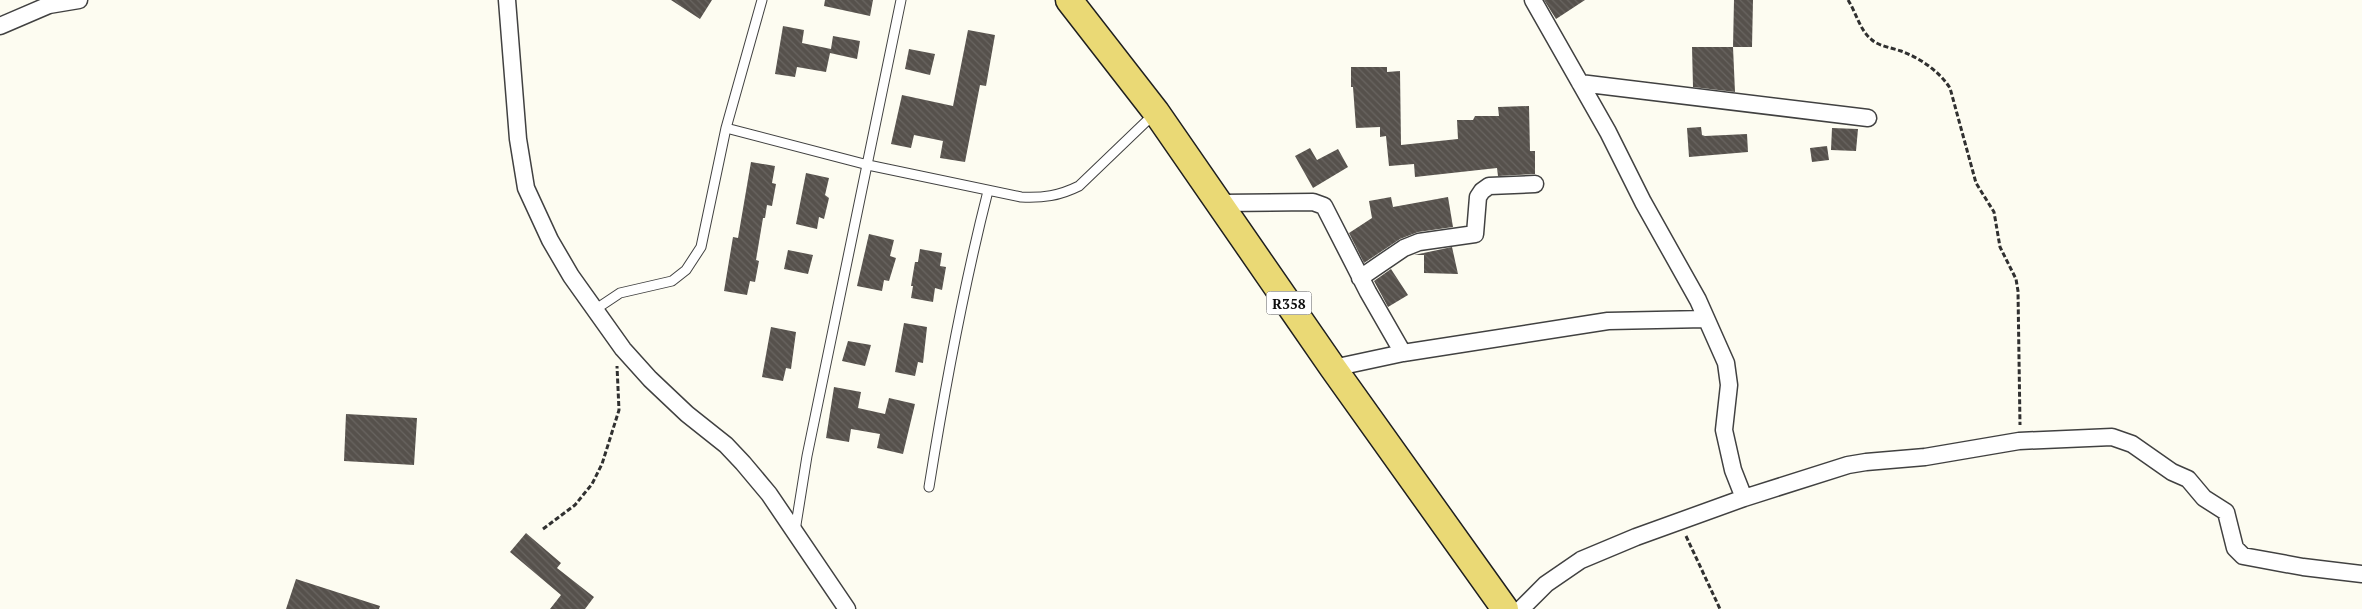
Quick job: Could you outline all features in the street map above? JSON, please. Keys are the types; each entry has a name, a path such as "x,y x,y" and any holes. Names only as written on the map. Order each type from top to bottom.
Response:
{"main road":[{"name":"R358","path":"1069,0 1156,112 1505,609"}],"street":[{"path":"0,26 49,5 79,0"},
{"path":"507,0 518,139 526,188 554,247 571,276 624,349 650,379 687,414 726,445 769,494 847,609"},
{"path":"1533,0 1698,300 1728,369 1724,430 1733,470 1744,498"},
{"path":"1580,83 1868,118"},
{"path":"1360,278 1404,248 1419,242 1475,234 1478,197 1482,190 1489,186 1535,184"},
{"path":"1221,203 1313,202 1324,206 1360,278 1403,352"},
{"path":"1334,368 1403,352 1608,321 1706,319"},
{"path":"1521,609 1546,584 1582,560 1744,498 1848,465 1933,456 2019,441 2094,437 2123,439 2140,448 2172,472 2188,479 2204,498 2225,510 2238,553 2303,567 2362,574"}],"lane":[{"path":"596,309 620,293 672,281 686,270 701,247 726,128 762,0"},
{"path":"795,531 807,456 901,0"},
{"path":"726,128 868,165 988,191 1022,197 1042,198 1063,194 1078,186 1156,112"},
{"path":"929,487 949,366 970,264 988,191"}],"path":[{"path":"1848,0 1862,27 1872,40 1908,54 1928,66 1943,78 1950,88 1976,183 1994,212 2000,246 2017,285 2019,441"},
{"path":"543,528 575,505 592,484 602,464 620,410 616,371 624,349"},
{"path":"1680,522 1699,567 1720,609"}],"building":[{"path":"671,0 712,0 700,19"},
{"path":"825,0 873,0 870,16 824,6"},
{"path":"1544,0 1585,0 1556,19"},
{"path":"1734,0 1753,0 1752,47 1733,47"},
{"path":"783,26 804,30 802,43 831,49 833,36 860,41 857,59 830,53 826,72 797,67 795,77 775,74"},
{"path":"968,30 995,35 986,86 980,85 965,162 940,158 943,141 914,135 911,148 891,144 902,95 953,106"},
{"path":"1692,47 1733,47 1735,92 1693,87"},
{"path":"909,49 935,54 930,75 905,69"},
{"path":"1351,67 1387,67 1387,72 1400,71 1401,145 1458,139 1457,120 1473,120 1475,116 1499,116 1498,107 1529,106 1530,151 1535,151 1535,174 1498,176 1497,168 1415,177 1414,164 1389,166 1386,136 1380,137 1380,127 1356,128 1353,87 1351,87"},
{"path":"1701,127 1702,135 1705,136 1747,134 1748,152 1689,157 1687,128"},
{"path":"1832,128 1858,129 1856,151 1831,150"},
{"path":"1827,146 1829,160 1812,162 1810,148"},
{"path":"1310,148 1317,160 1338,149 1348,167 1313,188 1295,156"},
{"path":"751,162 775,166 772,183 776,184 772,206 767,205 765,218 763,218 756,260 759,261 755,282 750,281 747,295 724,291 733,237 738,238"},
{"path":"806,173 829,178 825,195 829,198 824,219 819,217 817,229 796,224"},
{"path":"1391,197 1393,207 1448,197 1453,227 1418,232 1400,239 1364,263 1349,233 1372,218 1369,201"},
{"path":"869,234 894,240 890,256 896,258 889,281 884,280 882,291 857,286"},
{"path":"1452,247 1458,274 1424,273 1424,255 1414,255"},
{"path":"920,249 942,253 940,266 946,267 942,290 935,288 933,302 911,298 915,262 918,262"},
{"path":"788,250 813,255 808,274 784,269"},
{"path":"1391,269 1408,295 1388,307 1374,281"},
{"path":"904,323 927,327 923,363 918,362 915,376 895,372"},
{"path":"771,327 796,332 791,369 786,368 783,381 762,377"},
{"path":"848,341 871,345 865,366 842,361"},
{"path":"834,387 861,392 858,408 885,414 889,398 915,404 903,454 877,448 880,434 851,429 849,442 826,438"},
{"path":"346,414 417,418 414,465 344,461"},
{"path":"526,533 561,563 557,568 594,597 585,609 550,609 561,595 510,552"},
{"path":"296,579 380,606 379,609 286,609"}]}
